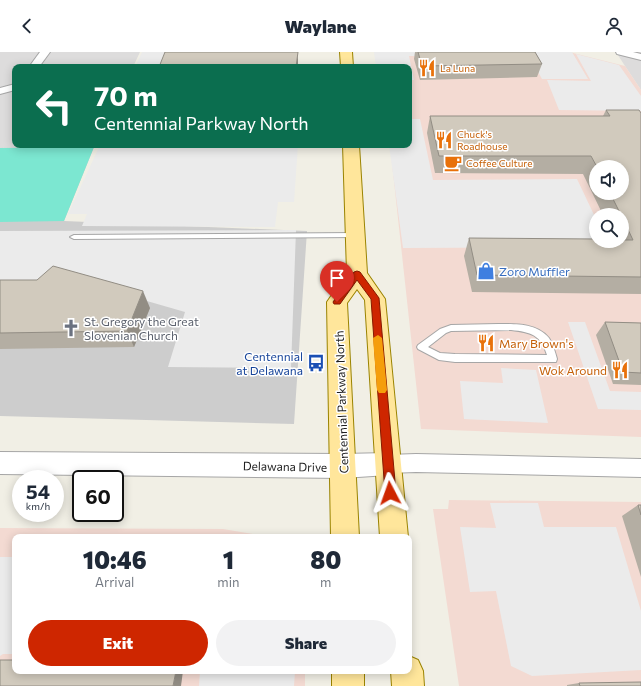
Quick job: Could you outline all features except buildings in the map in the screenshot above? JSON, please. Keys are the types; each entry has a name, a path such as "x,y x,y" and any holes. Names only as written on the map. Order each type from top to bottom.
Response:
{"main road":[{"path":"346,52 347,64"},
{"path":"350,148 357,274 375,298 394,534"},
{"name":"Centennial Parkway North","path":"345,534 337,302 357,274"},
{"path":"348,674 348,686"},
{"path":"407,674 408,686"}],"street":[{"path":"36,64 45,52"},
{"path":"621,52 641,57"},
{"path":"0,91 12,89"},
{"name":"Delawana Drive","path":"0,463 343,466 416,463 641,468"}],"lane":[{"path":"74,237 355,235"},
{"path":"522,327 534,331 546,341 553,359 455,358 439,356 421,347 443,331 451,328 522,327"}],"shaded area":[{"path":"0,52 140,52 134,64 12,64 12,148 0,148"},
{"path":"142,52 200,52 171,64 136,64"},
{"path":"374,52 572,52 588,79 542,79 530,57 409,56 411,64 376,64"},
{"path":"380,52 569,52 625,66 641,90 641,437 421,429 390,148 412,148 412,64 403,64"},
{"path":"616,52 641,52 641,90 625,66"},
{"path":"576,54 619,65 641,96 641,111 559,110 547,80 591,81"},
{"path":"412,119 420,119 433,180 577,179 591,208 589,208 589,247 403,248 389,148 412,148"},
{"path":"0,148 94,148 64,221 307,231 294,424 0,416"},
{"path":"0,148 94,148 64,221 0,222"},
{"path":"99,148 298,148 294,202 278,202 275,227 82,226 87,214 68,214"},
{"path":"296,230 291,368 168,367 185,312 133,297 0,296 0,231"},
{"path":"568,322 585,322 610,391 641,392 641,410 598,409"},
{"path":"501,368 536,370 548,423 464,419 460,381 503,383"},
{"path":"449,500 641,502 641,686 459,686 433,509 448,509"},
{"path":"490,503 538,503 544,527 616,527 641,611 641,670 532,676 511,666 496,591 470,592 460,527 496,528"},
{"path":"0,528 223,529 253,534 12,534 12,674 305,674 305,686 0,686"},
{"path":"0,557 12,557 12,654 3,654 0,656"},
{"path":"200,674 295,674 294,686 199,686"}],"slow traffic":[{"path":"378,338 382,390"}],"place":[{"name":"La Luna","path":"427,68"},
{"name":"Chuck's Roadhouse","path":"444,140"},
{"name":"Coffee Culture","path":"453,163"},
{"name":"Zoro Muffler","path":"486,271"},
{"name":"St. Gregory the Great Slovenian Church","path":"71,328"},
{"name":"Mary Brown's","path":"486,343"},
{"name":"Centennial at Delawana","path":"316,363"},
{"name":"Wok Around","path":"620,370"}],"route":[{"path":"337,302 357,274 375,298 390,493"}]}
